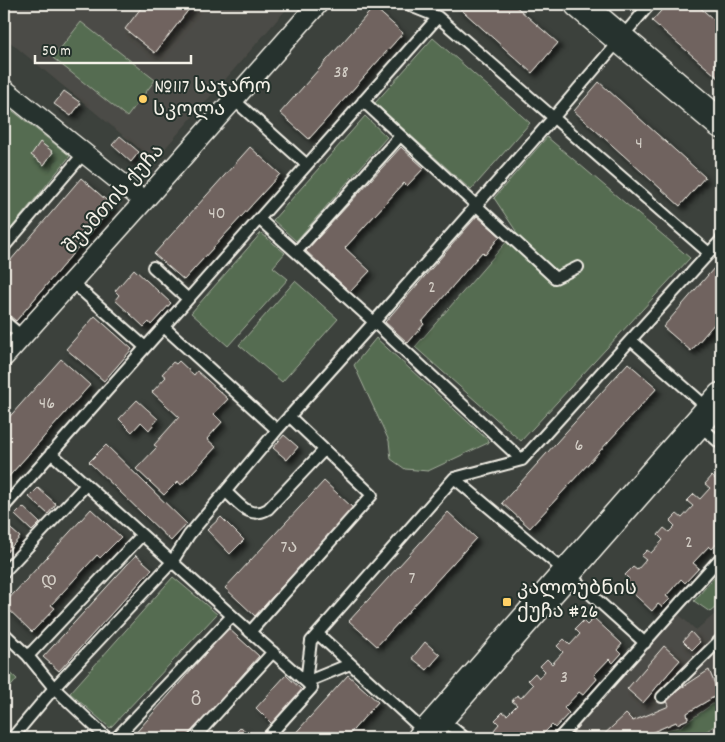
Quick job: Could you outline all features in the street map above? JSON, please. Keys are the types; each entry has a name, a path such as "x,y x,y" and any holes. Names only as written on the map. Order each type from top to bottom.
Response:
{"street":[{"name":"შუამთის ქუჩა","path":"4,357 318,4"},
{"path":"579,4 721,124"},
{"path":"4,90 144,201"},
{"path":"430,730 710,410"}],"lane":[{"path":"409,4 412,7 438,16 709,253"},
{"path":"12,738 54,688 172,562 189,535 277,430 554,117 650,4"},
{"path":"4,507 438,16"},
{"path":"234,100 307,165"},
{"path":"363,101 554,278 578,267"},
{"path":"296,252 400,136"},
{"path":"4,247 84,153"},
{"path":"259,219 374,322 522,460"},
{"path":"306,682 311,642 454,478 522,460 721,240"},
{"path":"153,267 188,299"},
{"path":"72,282 145,347"},
{"path":"4,321 22,336"},
{"path":"164,326 277,430"},
{"path":"631,340 710,410 721,444"},
{"path":"250,632 372,495 289,416"},
{"path":"226,492 250,513 259,514 268,509 324,450"},
{"path":"51,453 312,688 267,738"},
{"path":"454,478 645,643"},
{"path":"4,572 86,485"},
{"path":"28,656 142,535"},
{"path":"559,738 721,557"},
{"path":"116,738 232,616"},
{"path":"4,633 28,656 54,688 107,738"},
{"path":"318,634 350,664 430,730 465,738"},
{"path":"662,697 721,639"},
{"path":"194,738 273,652"},
{"path":"306,682 350,664"}],"shaded area":[{"name":"№117 საჯარო სკოლა","path":"4,4 291,4 154,161 4,37"},
{"path":"721,609 721,727 707,738 565,738 676,612 696,630"}],"green space":[{"path":"81,22 155,80 127,117 53,58"},
{"path":"433,38 530,123 471,190 375,103"},
{"path":"4,104 70,156 4,237"},
{"path":"365,116 387,137 296,241 273,220"},
{"path":"547,137 690,258 521,441 415,347 516,231 494,198"},
{"path":"261,233 285,253 273,267 288,279 228,346 191,313"},
{"path":"295,281 338,319 282,382 239,345"},
{"path":"376,338 490,442 428,471 405,469 391,459 389,441 354,365"},
{"path":"721,569 721,603 710,612 694,601"},
{"path":"173,577 217,614 110,728 70,693"},
{"path":"4,667 17,679 4,695"},
{"path":"721,698 721,721 697,738 649,738 655,732 680,727"}],"building":[{"path":"144,4 193,4 155,53 125,29"},
{"path":"455,4 513,4 558,43 532,73"},
{"path":"667,4 696,4 721,26 721,80 652,21"},
{"path":"374,7 403,33 309,139 280,113"},
{"path":"599,82 705,177 680,206 574,111"},
{"path":"64,91 81,103 71,116 54,104"},
{"path":"120,136 139,152 131,162 112,145"},
{"path":"40,142 53,152 44,165 31,155"},
{"path":"250,147 280,174 184,280 154,254"},
{"path":"401,147 424,168 407,186 404,183 345,248 370,271 350,292 306,251"},
{"path":"81,178 113,206 16,321 4,311 4,268"},
{"path":"477,216 500,236 485,255 482,252 422,322 424,324 408,343 385,322"},
{"path":"721,260 721,316 691,351 663,327"},
{"path":"134,269 171,303 151,325 149,322 144,327 115,300 119,295 115,291"},
{"path":"95,316 132,349 104,381 66,349"},
{"path":"61,359 90,385 4,482 4,423"},
{"path":"179,361 194,375 197,371 228,399 214,414 222,422 207,439 216,447 181,485 178,481 164,495 136,469 157,447 154,445 179,417 152,392 166,377 162,374 173,362 176,364"},
{"path":"628,363 657,388 530,528 502,503"},
{"path":"137,400 158,419 149,430 141,422 132,432 119,419"},
{"path":"284,435 298,447 287,460 273,448"},
{"path":"106,445 187,524 171,541 89,462"},
{"path":"721,475 721,539 712,549 709,546 693,563 699,568 685,583 681,579 666,596 670,599 662,607 658,604 652,611 623,584 629,579 625,575 633,567 637,570 646,560 641,556 647,550 651,553 663,540 658,535 664,528 669,532 675,526 670,521 677,514 682,518 693,506 687,501 694,494 700,499 710,488 705,484 712,476 716,480"},
{"path":"324,481 353,508 255,616 225,588"},
{"path":"38,488 56,504 48,514 29,497"},
{"path":"23,507 40,523 32,531 15,515"},
{"path":"91,509 121,537 100,558 97,555 51,605 55,608 32,632 4,604"},
{"path":"448,512 476,538 377,646 349,621"},
{"path":"221,517 244,540 230,554 207,530"},
{"path":"5,524 20,537 4,555 4,526"},
{"path":"136,555 152,569 59,671 43,657"},
{"path":"594,618 622,644 617,650 621,654 613,663 609,659 594,675 597,679 583,695 579,692 564,708 569,713 555,728 552,725 539,738 503,738 494,730 499,724 495,720 503,712 507,715 517,705 512,701 517,695 521,698 533,685 528,680 535,673 539,678 545,671 540,666 547,659 552,664 563,652 557,646 564,639 570,645 580,634 575,629 583,621 587,625"},
{"path":"228,628 259,656 187,738 135,738 133,736"},
{"path":"691,632 700,642 692,650 683,641"},
{"path":"425,642 440,655 427,670 412,658"},
{"path":"664,646 680,660 643,703 627,689"},
{"path":"709,670 719,694 687,713 688,719 677,724 676,722 646,735 644,738 600,738 626,714 633,721 669,706 666,698"},
{"path":"286,675 303,691 272,724 256,708"},
{"path":"348,675 378,702 346,738 291,738"},
{"path":"241,727 253,738 230,738"}],"place":[{"name":"№117 საჯარო სკოლა","path":"143,99"},
{"name":"კალოუბნის ქუჩა #26","path":"507,602"}]}
